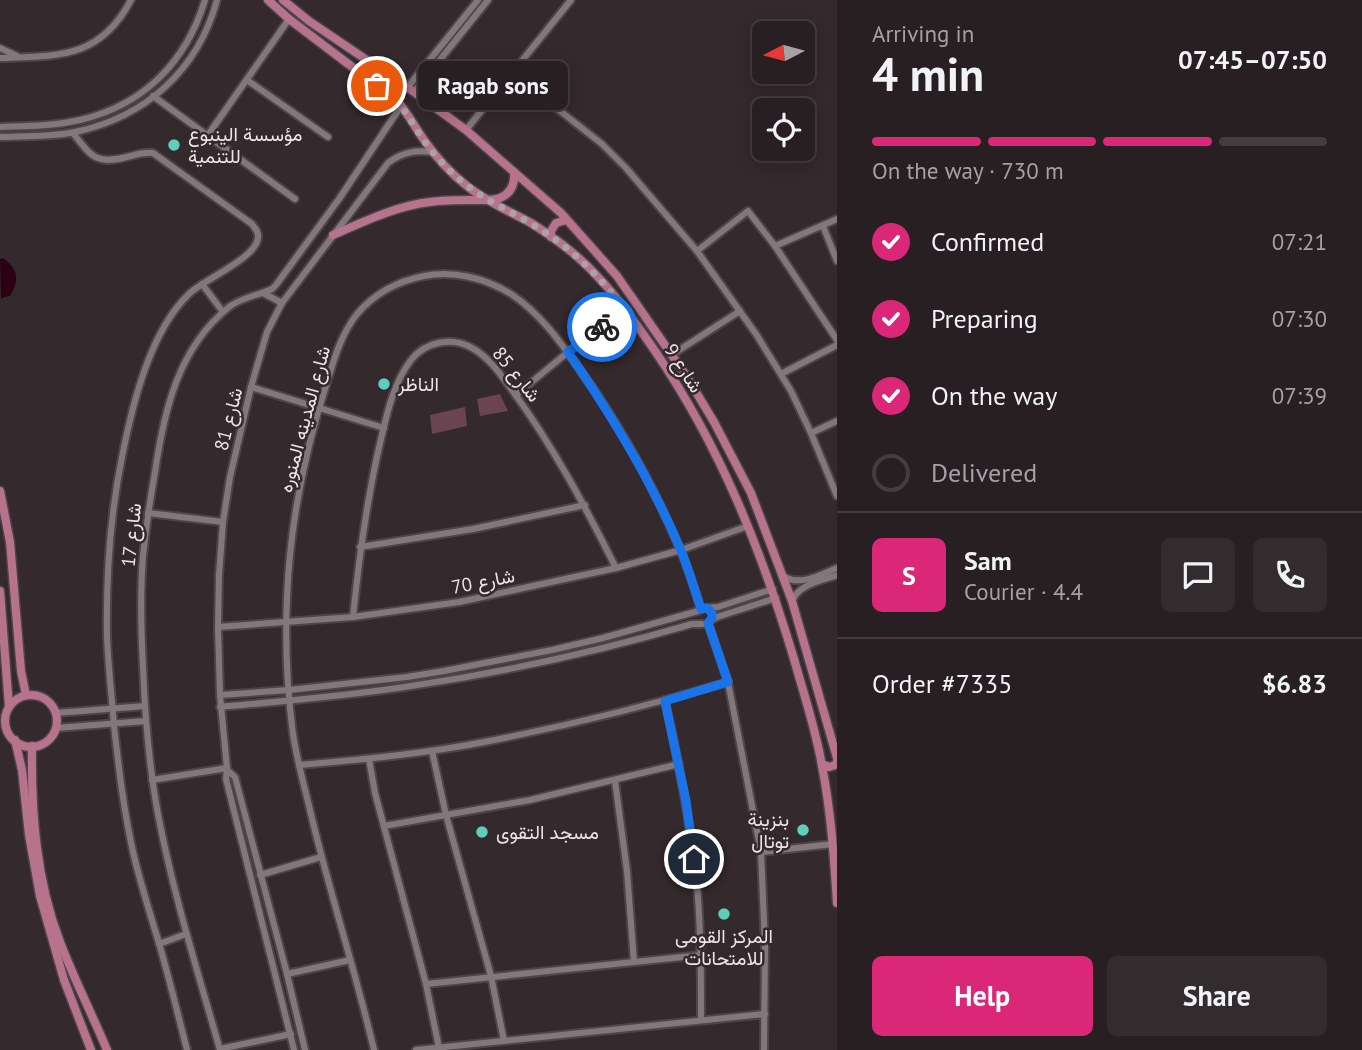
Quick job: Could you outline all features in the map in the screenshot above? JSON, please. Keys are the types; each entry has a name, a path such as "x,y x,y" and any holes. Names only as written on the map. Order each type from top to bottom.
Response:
{"main road":[{"name":"شارع 9","path":"268,0 390,95 401,106 433,152 457,177 486,200 531,223 551,237 594,273 625,310 666,368 719,461 776,598 830,788 837,900"},
{"name":"شارع 9","path":"283,0 466,130 566,220 617,276 673,354 714,422 751,494 792,601 837,760"},
{"path":"333,235 411,205 443,200 498,199 508,193 514,183 514,172"},
{"path":"551,237 554,225 566,220"},
{"path":"0,491 10,542 20,664 26,695"},
{"path":"0,591 9,707"},
{"path":"26,695 45,698 56,713 56,728 52,736 47,741 32,746 15,740 6,725 9,707 26,695"},
{"path":"15,740 40,896 64,980 91,1050"},
{"path":"32,746 34,817 47,900 59,940 107,1050"},
{"path":"822,764 830,767 837,760"}],"street":[{"path":"0,58 47,57 69,53 90,44 109,31 124,14 131,0"},
{"path":"0,127 79,121 114,109 145,91 168,69 187,42 205,0"},
{"path":"0,137 73,133 117,119 137,109 155,97 185,66 209,24 217,0"},
{"path":"410,90 478,0"},
{"path":"410,90 488,0"},
{"path":"466,130 571,0"},
{"path":"208,135 289,19"},
{"path":"187,42 197,48"},
{"path":"0,48 20,57"},
{"path":"512,73 602,144 697,251 780,374 811,433 837,496"},
{"path":"247,80 328,137"},
{"path":"145,91 295,199"},
{"name":"شارع 17","path":"220,1049 186,934 165,847 152,780 146,721 141,591 148,513 160,438 171,393 197,341 223,312 241,299 272,289 279,281 339,199 401,106"},
{"path":"73,133 86,150 99,159 116,160 153,153 252,224 258,234 254,247 246,255 190,293 178,306 155,345 138,390 122,459 111,530 107,590 108,650 117,761 143,891 187,1050"},
{"name":"شارع 81","path":"294,1050 226,776 220,707 218,627 223,522 230,477 251,387 267,332 282,303 393,159 415,151 433,152"},
{"path":"339,199 352,209"},
{"path":"697,251 748,211 775,246 837,340"},
{"path":"775,246 837,219"},
{"path":"822,226 837,261"},
{"name":"شارع المدينه المنوره","path":"374,1050 321,857 299,765 289,690 287,623 295,514 318,408 336,352 349,326 362,309 391,286 431,274 473,277 493,284 528,307 568,352 625,439 681,550 702,609"},
{"path":"202,284 223,312"},
{"path":"262,292 282,303"},
{"path":"516,395 625,310"},
{"path":"673,354 740,311"},
{"name":"شارع 85","path":"353,617 360,547 384,428 396,388 409,363 415,355 433,344 453,342 473,348 489,361 516,395 552,449 585,505 616,568"},
{"path":"780,374 837,345"},
{"path":"251,387 384,428"},
{"path":"811,433 837,421"},
{"path":"360,547 585,505"},
{"path":"148,513 223,522"},
{"name":"شارع 70","path":"218,627 353,617 472,599 616,568 681,550 748,526"},
{"path":"784,577 802,581 837,568"},
{"path":"792,601 802,589 837,575"},
{"path":"220,695 407,677 552,650 718,607 773,589"},
{"path":"220,707 408,687 555,659 707,622 776,598"},
{"path":"702,609 696,617 707,622 728,682 761,852 765,934 764,1050"},
{"path":"702,609 712,613 707,622"},
{"path":"407,677 408,687"},
{"path":"299,765 369,759 483,742 589,720 728,682"},
{"path":"665,701 679,764 695,865 702,1020"},
{"path":"56,713 145,706"},
{"path":"56,728 146,721"},
{"path":"432,751 446,815 491,976 504,1041"},
{"path":"369,759 375,793 426,984 439,1048"},
{"path":"384,826 530,800 679,764"},
{"path":"152,780 227,769"},
{"name":"شارع 81","path":"227,769 235,777 305,1050"},
{"path":"615,781 627,871 634,962"},
{"path":"761,852 833,844"},
{"path":"260,874 321,857"},
{"path":"262,921 272,918"},
{"path":"159,944 186,934"},
{"path":"426,984 701,955"},
{"path":"287,974 350,960"},
{"path":"416,1050 765,1014"},
{"path":"220,1049 300,1031"}],"shaded area":[{"path":"3,258 12,266 16,280 10,296 1,298 0,259"},
{"path":"500,394 508,411 480,416 477,399"},
{"path":"465,407 467,426 432,434 430,415"}],"way so far":[{"path":"377,86 401,106 433,152 467,186 557,241 605,284 625,310 602,327"}],"place":[{"name":"Ragab sons","path":"377,86"},
{"name":"مؤسسة الينبوع للتنمية","path":"174,145"},
{"name":"الناظر","path":"384,384"},
{"name":"بنزينة توتال","path":"803,830"},
{"name":"مسجد التقوى","path":"482,832"},
{"name":"المركز القومى للامتحانات","path":"724,914"}],"route":[{"path":"602,327 568,352 625,439 654,492 681,550 701,609 707,608 712,613 708,623 728,682 665,701 686,801 694,859"}]}
